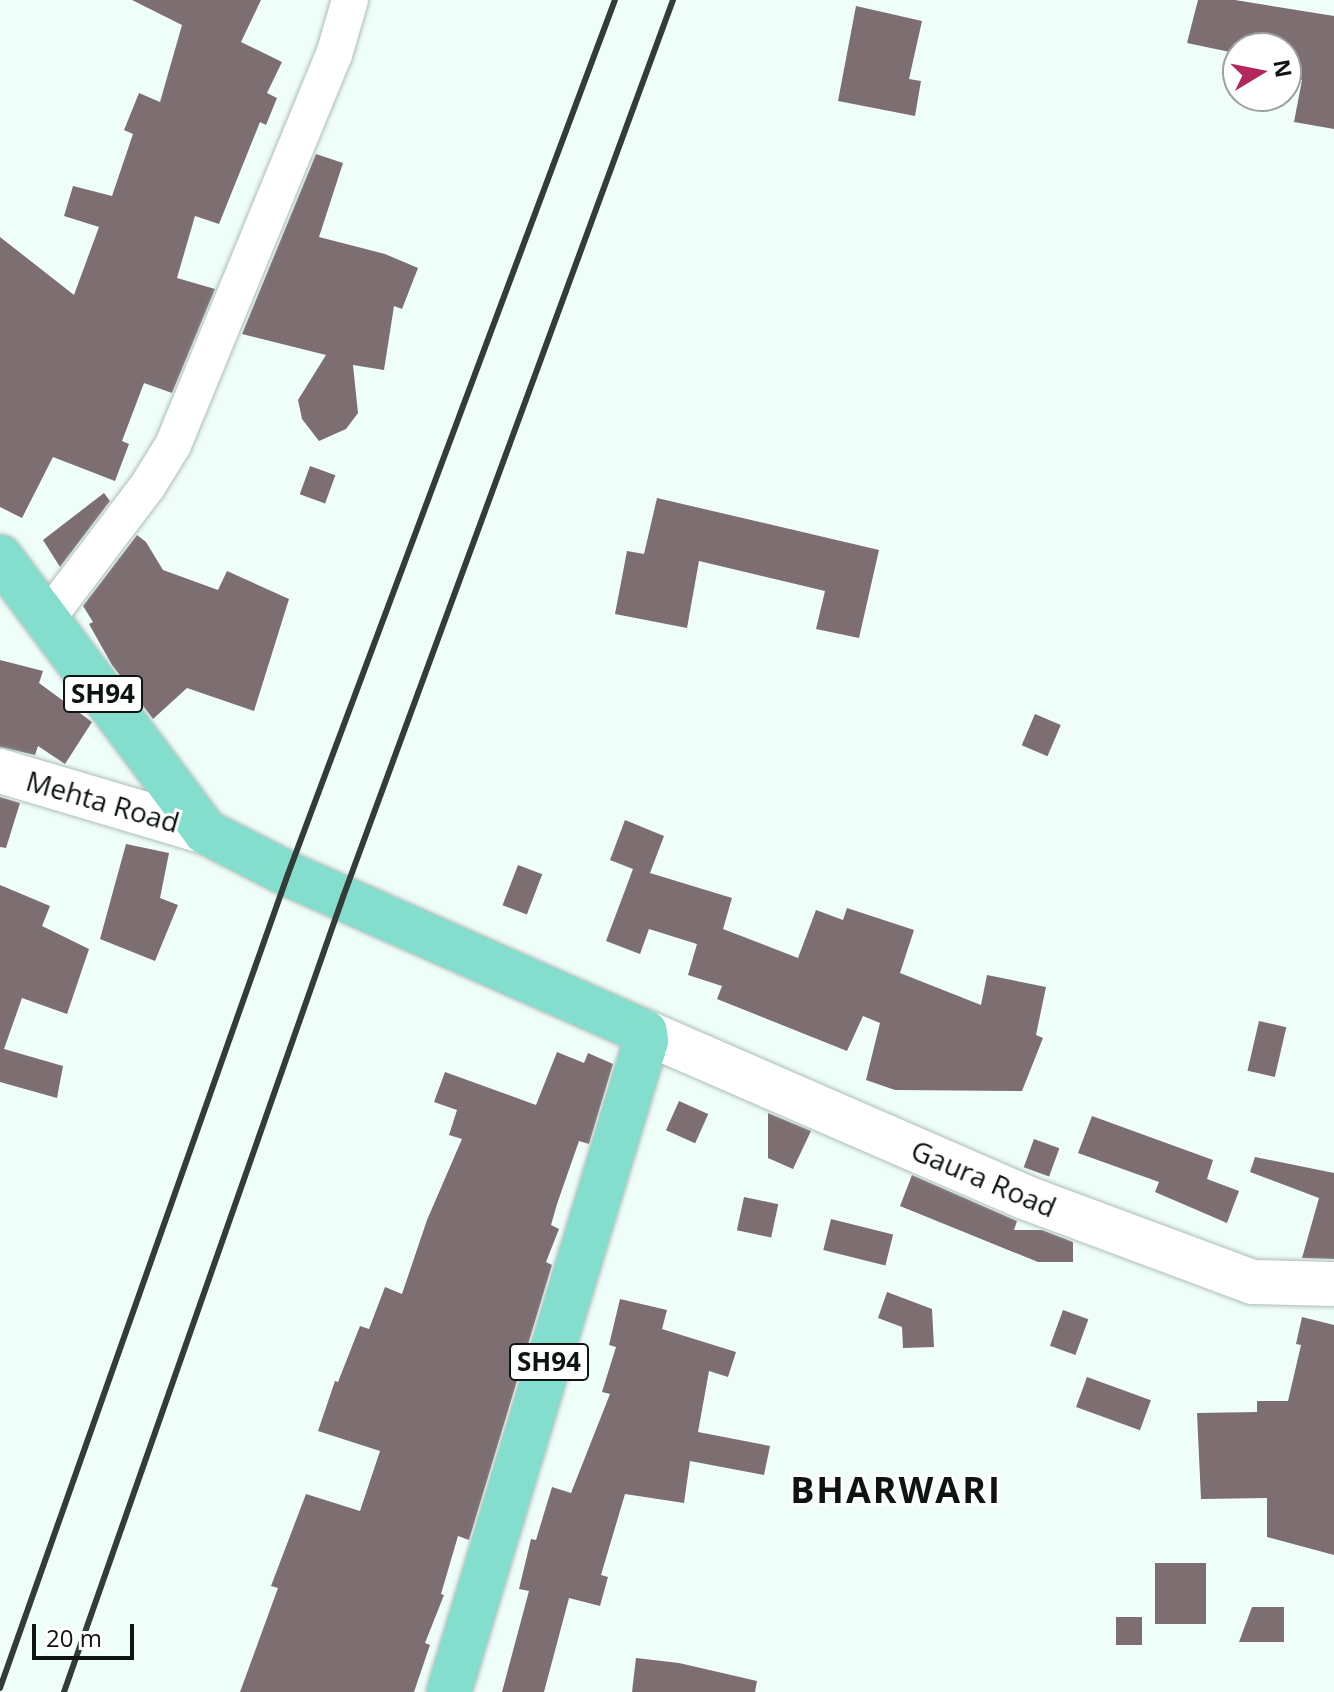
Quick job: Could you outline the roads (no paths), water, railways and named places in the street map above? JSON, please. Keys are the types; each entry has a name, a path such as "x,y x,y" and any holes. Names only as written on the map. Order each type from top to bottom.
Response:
{"main road":[{"name":"SH94","path":"0,557 206,832 288,874 645,1032 646,1041 449,1692"}],"street":[{"path":"46,620 147,487 173,445 334,55 350,0"},
{"name":"Mehta Road","path":"0,771 206,832"},
{"name":"Gaura Road","path":"645,1032 1024,1197 1253,1282 1334,1284"}],"railway":[{"path":"0,1688 288,874 615,0"},
{"path":"64,1692 343,897 673,0"}],"district":[{"name":"BHARWARI","path":"896,1490"}]}
